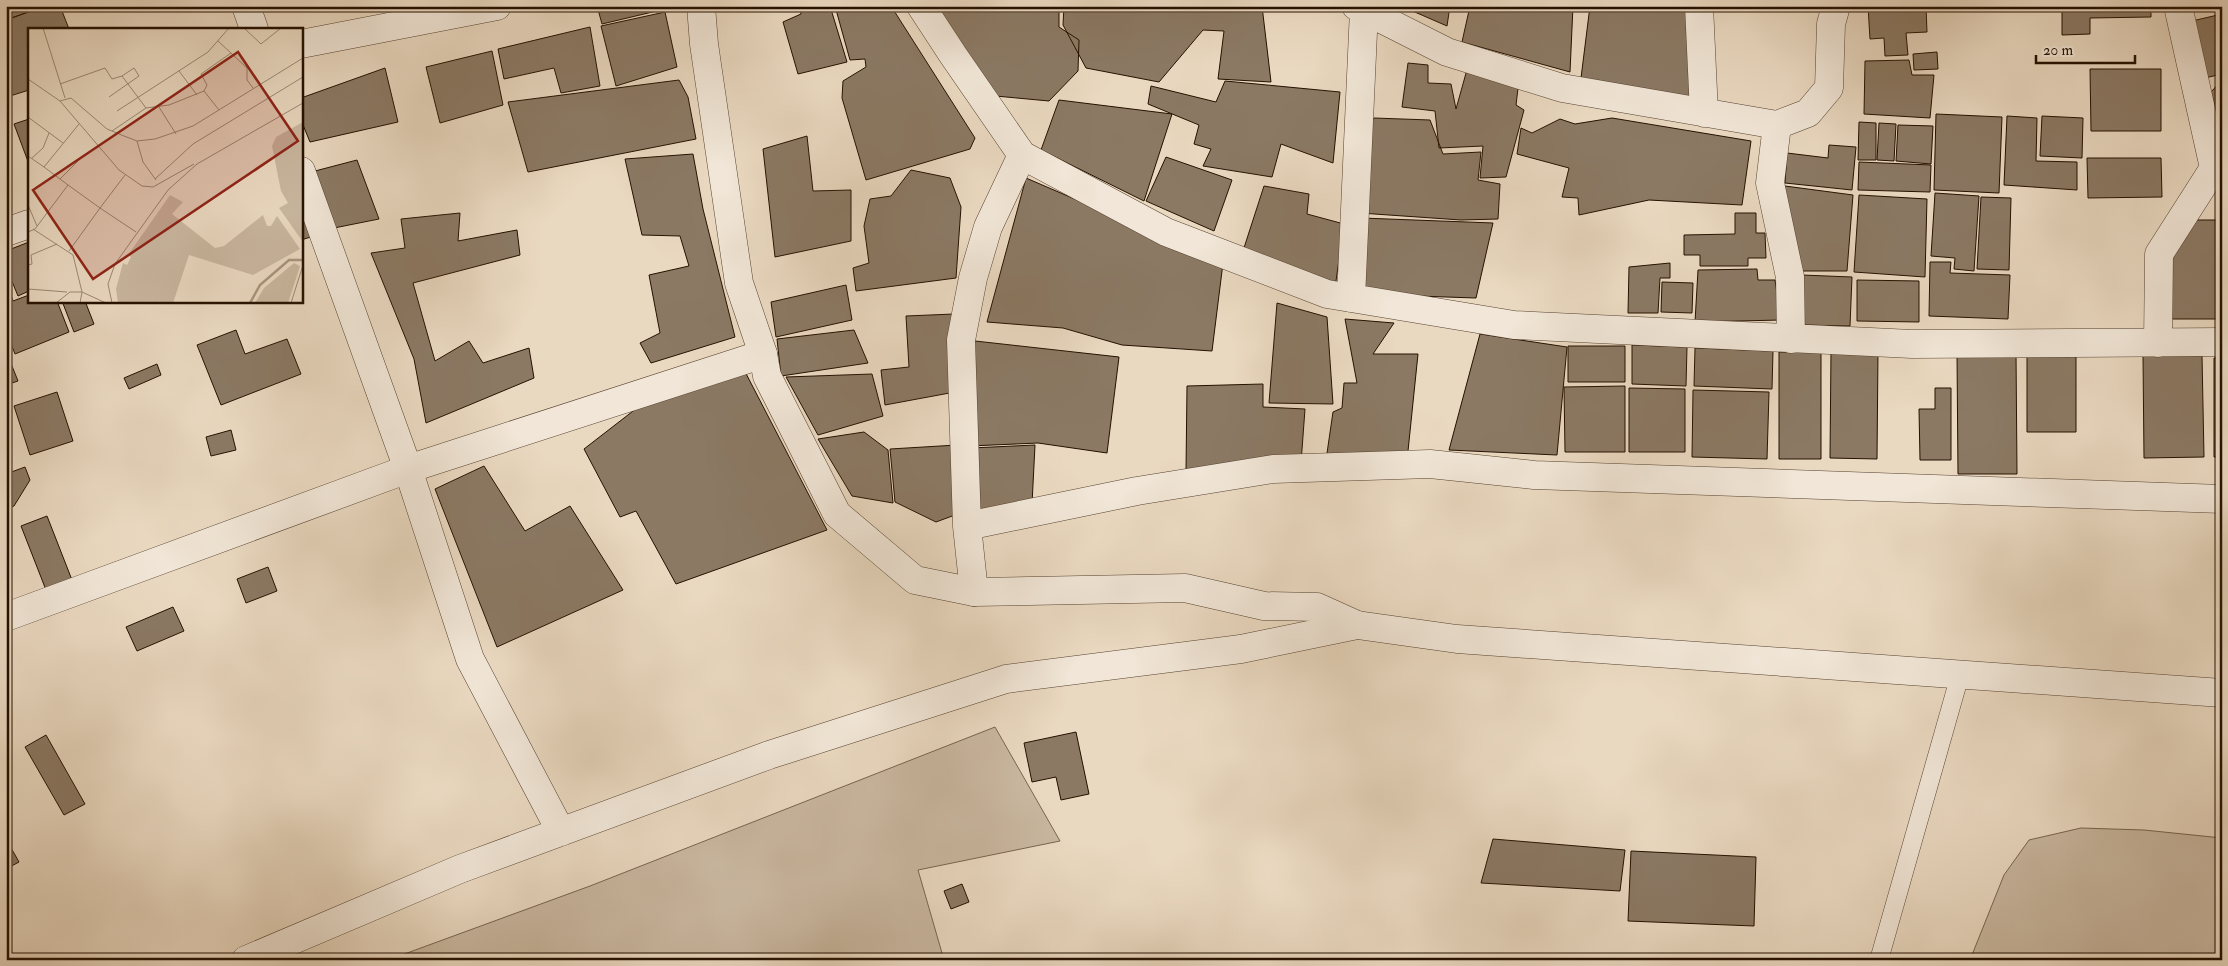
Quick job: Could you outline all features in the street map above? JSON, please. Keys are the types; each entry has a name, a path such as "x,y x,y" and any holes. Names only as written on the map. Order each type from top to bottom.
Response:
{"street":[{"path":"246,6 254,28"},
{"path":"302,44 497,6"},
{"path":"701,6 704,44 739,283 763,354 767,376 838,514 916,580 974,592 1185,588 1264,606 1317,607 1357,625 1457,639 2222,693"},
{"path":"921,6 1022,155 1166,232 1328,294 1514,325 1912,344 2222,342"},
{"path":"1699,6 1704,113"},
{"path":"1351,298 1360,8 1447,52 1562,88 1777,125 1808,113 1829,88 1831,24 1836,6"},
{"path":"2158,343 2159,254 2214,168 2178,6"},
{"path":"1777,125 1770,183 1790,277 1791,338"},
{"path":"974,592 967,526 961,340 973,278 988,227 1022,155"},
{"path":"302,173 408,469 470,659 561,832"},
{"path":"6,232 28,224"},
{"path":"6,617 408,469 763,354"},
{"path":"967,526 1137,491 1273,469 1430,464 1534,476 2222,500"},
{"path":"246,960 460,869 769,755 1006,679 1241,649 1357,625"}],"lane":[{"path":"1879,960 1960,675"}],"shaded area":[{"path":"995,727 1060,841 918,870 944,960 388,960 590,886"},
{"path":"2081,828 2144,830 2222,838 2222,960 1970,960 2004,875 2029,840"}],"building":[{"path":"6,6 45,6 6,20"},
{"path":"45,6 60,6 69,28 28,28 28,90 10,96 6,86 6,20"},
{"path":"597,6 665,6 665,9 602,24"},
{"path":"770,6 797,6 770,11"},
{"path":"800,6 830,6 847,62 798,74 783,22 801,14"},
{"path":"835,6 891,6 975,138 970,149 866,180 842,98 843,81 866,67 865,59 850,60"},
{"path":"929,6 1059,6 1059,27 1079,40 1078,71 1049,101 985,95"},
{"path":"1064,6 1262,6 1271,82 1218,79 1224,31 1203,30 1159,82 1086,68 1063,25"},
{"path":"1401,6 1450,6 1447,26"},
{"path":"1470,6 1573,6 1570,72 1462,42"},
{"path":"1590,6 1703,6 1699,99 1581,78"},
{"path":"1868,6 1926,6 1927,32 1906,33 1908,55 1885,56 1884,38 1870,39"},
{"path":"2062,6 2151,6 2151,17 2090,18 2090,34 2062,35"},
{"path":"665,12 677,67 616,86 601,26"},
{"path":"2222,14 2222,74 2205,78 2192,21"},
{"path":"590,27 600,86 561,93 554,68 504,79 498,49"},
{"path":"492,51 503,105 440,123 426,67"},
{"path":"1937,52 1938,69 1914,70 1913,54"},
{"path":"1909,60 1912,75 1934,75 1930,118 1864,114 1865,61"},
{"path":"1408,63 1428,65 1428,83 1451,84 1456,109 1468,66 1519,80 1516,105 1524,110 1506,177 1480,178 1483,146 1439,148 1435,111 1402,107"},
{"path":"385,68 398,122 310,142 302,122 302,98"},
{"path":"2090,69 2161,69 2161,131 2091,131"},
{"path":"679,80 688,97 696,139 528,172 508,102"},
{"path":"2222,80 2222,134 2211,92"},
{"path":"1225,81 1340,92 1333,163 1281,144 1272,177 1203,166 1211,149 1194,144 1199,125 1148,104 1151,86 1216,102"},
{"path":"1059,100 1172,114 1144,201 1041,150"},
{"path":"1936,114 2002,117 1999,193 1934,190"},
{"path":"2007,116 2037,118 2036,161 2077,162 2077,190 2004,185"},
{"path":"2042,116 2083,118 2082,158 2040,156"},
{"path":"1374,118 1430,120 1443,154 1481,152 1478,180 1500,184 1498,219 1461,220 1360,213 1360,140"},
{"path":"1612,118 1751,141 1742,205 1649,200 1579,215 1578,198 1562,197 1569,168 1517,154 1521,128 1532,133 1560,119 1575,124"},
{"path":"28,119 28,161 14,124"},
{"path":"1859,122 1876,123 1876,160 1858,160"},
{"path":"1879,123 1896,124 1894,161 1877,160"},
{"path":"1898,125 1933,126 1931,164 1896,161"},
{"path":"807,136 813,191 851,190 851,241 775,257 763,149"},
{"path":"1829,145 1856,147 1852,190 1785,183 1787,153 1828,158"},
{"path":"693,154 703,209 735,337 651,363 640,343 660,333 649,275 689,266 680,236 642,235 625,159"},
{"path":"1166,157 1232,180 1214,231 1146,201"},
{"path":"2087,158 2161,158 2162,197 2088,198"},
{"path":"357,160 379,219 334,228 315,171"},
{"path":"1859,162 1931,165 1930,192 1858,190"},
{"path":"911,170 950,178 961,207 956,278 856,291 853,268 869,263 864,226 870,199 891,196"},
{"path":"1026,178 1223,263 1212,351 1122,345 1063,328 987,322"},
{"path":"1264,186 1309,194 1307,214 1344,224 1335,288 1242,254"},
{"path":"1785,186 1853,195 1847,271 1801,271 1781,204"},
{"path":"1935,193 1979,196 1974,271 1954,269 1955,258 1931,256"},
{"path":"1859,195 1927,199 1925,277 1854,272"},
{"path":"1981,197 2011,198 2009,270 1977,269"},
{"path":"302,206 314,236 302,240"},
{"path":"460,213 458,241 517,230 520,255 413,283 435,361 469,341 483,363 529,348 534,378 426,423 414,359 371,253 405,248 401,219"},
{"path":"1735,213 1756,213 1756,233 1765,233 1766,258 1748,258 1748,266 1700,266 1700,255 1684,255 1684,235 1735,234"},
{"path":"1362,218 1493,223 1476,298 1357,294"},
{"path":"2191,220 2222,220 2222,319 2172,319 2171,258"},
{"path":"28,242 28,291 18,296 11,279 6,281 6,251"},
{"path":"1930,262 1951,262 1950,273 2010,275 2008,319 1929,316"},
{"path":"1670,263 1670,278 1660,278 1658,313 1628,313 1629,267"},
{"path":"1757,269 1758,280 1775,280 1781,320 1695,322 1698,270"},
{"path":"1802,275 1852,277 1850,326 1800,325"},
{"path":"1857,280 1919,281 1919,322 1857,321"},
{"path":"1662,282 1693,283 1692,313 1661,312"},
{"path":"846,285 852,320 776,337 771,302"},
{"path":"8,286 13,301 28,295 28,302 57,302 69,332 15,354 6,331"},
{"path":"62,302 85,302 94,324 74,332"},
{"path":"1277,303 1327,317 1333,404 1269,403"},
{"path":"954,314 955,392 885,405 881,370 909,367 906,316"},
{"path":"1345,319 1394,323 1373,354 1418,354 1408,451 1326,460 1333,412 1342,408 1344,383 1357,383"},
{"path":"236,330 245,354 287,339 301,374 221,405 197,345"},
{"path":"854,330 868,363 781,376 777,339"},
{"path":"1480,334 1567,347 1557,455 1449,450"},
{"path":"966,340 1119,357 1107,453 1038,443 970,446"},
{"path":"1632,345 1687,347 1686,386 1632,384"},
{"path":"1568,346 1625,346 1625,382 1568,382"},
{"path":"1695,348 1773,351 1772,389 1694,386"},
{"path":"6,351 18,381 6,385"},
{"path":"1831,351 1878,351 1877,459 1830,458"},
{"path":"1779,352 1821,352 1821,459 1779,459"},
{"path":"2016,353 2017,474 1958,474 1957,354"},
{"path":"2027,356 2076,356 2076,432 2027,432"},
{"path":"2143,356 2202,356 2204,457 2144,458"},
{"path":"2214,358 2222,358 2222,457 2214,457"},
{"path":"740,362 827,530 676,584 636,511 620,517 584,449 646,401"},
{"path":"157,364 161,375 129,389 124,378"},
{"path":"872,374 883,416 818,435 786,377"},
{"path":"1263,384 1263,407 1305,409 1301,463 1186,471 1187,386"},
{"path":"1625,386 1625,452 1565,452 1564,387"},
{"path":"1629,388 1685,389 1685,452 1629,452"},
{"path":"1935,388 1951,388 1951,460 1920,460 1919,409 1935,409"},
{"path":"1693,390 1769,392 1767,459 1692,457"},
{"path":"57,392 73,441 30,455 14,406"},
{"path":"231,430 236,450 211,456 206,437"},
{"path":"864,432 888,450 893,503 852,496 818,439"},
{"path":"957,445 955,515 936,522 895,502 890,449"},
{"path":"1035,445 1032,504 970,518 971,448"},
{"path":"484,466 525,531 570,506 623,590 497,647 435,489"},
{"path":"25,467 30,480 14,506 6,509 6,474"},
{"path":"47,516 72,580 46,590 21,526"},
{"path":"268,567 277,591 246,603 237,579"},
{"path":"173,607 184,631 137,651 126,627"},
{"path":"1076,732 1089,794 1061,800 1056,777 1032,782 1024,743"},
{"path":"46,735 85,804 64,815 25,747"},
{"path":"6,839 19,862 6,869"},
{"path":"1493,839 1625,850 1620,891 1481,883"},
{"path":"1631,851 1756,857 1754,926 1628,921"},
{"path":"962,884 969,902 951,909 944,891"}]}
